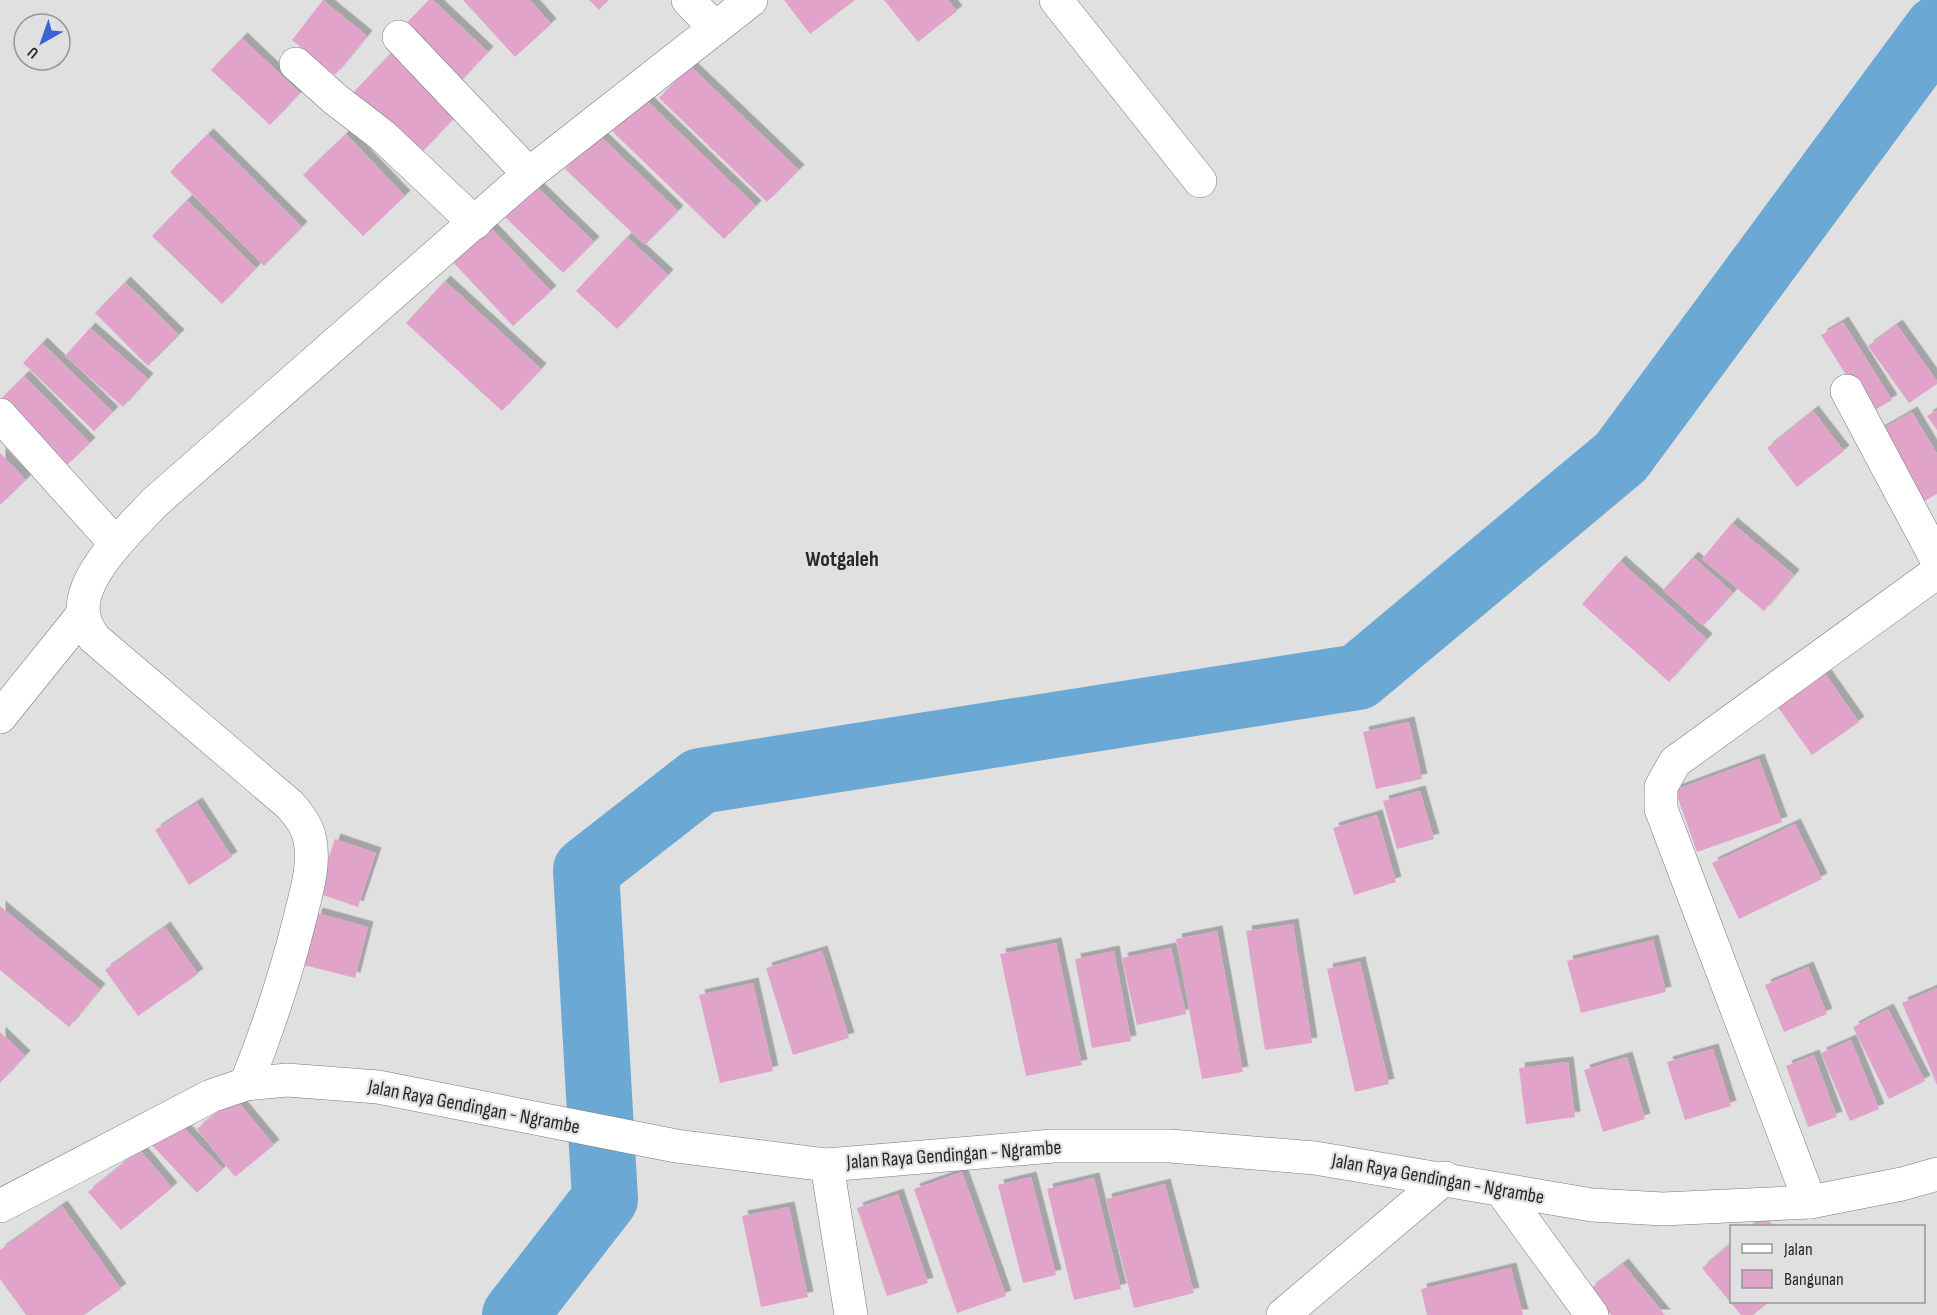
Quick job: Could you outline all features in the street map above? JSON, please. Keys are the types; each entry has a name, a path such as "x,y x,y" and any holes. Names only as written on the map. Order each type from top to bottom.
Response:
{"street":[{"path":"688,0 715,28"},
{"path":"0,717 83,614 90,582 116,544 154,503 529,174 751,0"},
{"path":"1056,0 1200,181"},
{"path":"399,37 529,174"},
{"path":"296,64 335,99 383,136 475,223"},
{"path":"1846,391 1937,560"},
{"path":"0,415 116,544"},
{"path":"1810,1202 1660,809 1661,787 1675,762 1937,572"},
{"path":"83,614 94,638 290,805 299,816 310,840 312,860 307,889 286,974 246,1084"},
{"name":"Jalan Raya Gendingan - Ngrambe","path":"3,1200 211,1096 246,1084 287,1080 378,1087 676,1146 827,1165 1053,1146 1170,1146 1315,1158 1445,1178 1592,1205 1663,1209 1810,1202 1902,1184 1937,1174"},
{"path":"827,1165 851,1315"},
{"path":"1283,1315 1445,1178"},
{"path":"1501,1190 1592,1315"}],"building":[{"path":"323,0 367,36 335,75 292,40"},
{"path":"429,0 433,0 488,52 456,86 399,31"},
{"path":"463,0 530,0 551,24 515,57"},
{"path":"589,0 608,0 599,10"},
{"path":"784,0 855,0 810,34"},
{"path":"884,0 948,0 957,11 918,42"},
{"path":"242,38 300,93 270,125 211,70"},
{"path":"391,53 456,116 418,156 353,93"},
{"path":"690,66 799,170 767,202 659,98"},
{"path":"644,98 756,206 724,239 612,131"},
{"path":"208,134 302,227 264,266 170,172"},
{"path":"346,134 405,196 363,236 303,175"},
{"path":"598,134 678,211 645,245 565,169"},
{"path":"535,185 594,242 563,273 505,217"},
{"path":"187,200 256,268 222,304 152,236"},
{"path":"487,224 551,291 513,326 450,259"},
{"path":"627,237 668,275 617,329 576,291"},
{"path":"445,281 541,369 502,411 406,323"},
{"path":"125,282 179,335 148,366 95,313"},
{"path":"1843,322 1892,400 1870,413 1821,335"},
{"path":"1897,325 1937,381 1937,384 1909,403 1868,346"},
{"path":"90,328 148,379 123,407 65,356"},
{"path":"42,343 113,412 94,431 23,363"},
{"path":"24,376 90,443 65,467 0,400"},
{"path":"1937,410 1937,430 1927,416"},
{"path":"1813,411 1844,451 1797,487 1767,448"},
{"path":"1912,412 1937,454 1937,494 1919,504 1877,432"},
{"path":"0,453 26,480 0,505"},
{"path":"1732,523 1794,575 1764,611 1702,559"},
{"path":"1693,557 1733,593 1703,626 1663,590"},
{"path":"1620,561 1707,639 1669,682 1582,604"},
{"path":"1824,672 1859,722 1812,755 1777,706"},
{"path":"1409,722 1422,779 1376,789 1363,732"},
{"path":"1759,759 1782,822 1697,852 1675,790"},
{"path":"1420,791 1434,839 1397,849 1383,801"},
{"path":"197,803 232,857 189,885 155,830"},
{"path":"1377,815 1396,882 1354,895 1333,828"},
{"path":"1795,824 1822,879 1739,919 1712,863"},
{"path":"335,839 376,853 358,907 317,893"},
{"path":"0,906 100,989 69,1027 0,970"},
{"path":"317,913 368,927 355,978 304,965"},
{"path":"1293,924 1312,1043 1265,1050 1246,931"},
{"path":"165,927 198,974 138,1016 105,970"},
{"path":"1217,931 1243,1072 1202,1079 1176,939"},
{"path":"1653,940 1666,992 1581,1013 1567,961"},
{"path":"1056,943 1082,1065 1026,1076 1000,954"},
{"path":"1171,948 1186,1014 1137,1025 1122,958"},
{"path":"822,951 849,1038 793,1055 766,968"},
{"path":"1114,951 1131,1041 1092,1048 1075,959"},
{"path":"1360,962 1389,1084 1355,1092 1327,969"},
{"path":"1808,967 1827,1014 1784,1032 1765,985"},
{"path":"753,983 773,1071 720,1083 699,995"},
{"path":"1937,988 1937,1085 1902,1003"},
{"path":"1888,1009 1925,1081 1889,1099 1853,1027"},
{"path":"0,1032 25,1056 0,1083"},
{"path":"1851,1040 1879,1109 1850,1121 1821,1053"},
{"path":"1713,1049 1731,1106 1685,1120 1667,1062"},
{"path":"1814,1055 1837,1117 1808,1127 1786,1066"},
{"path":"1627,1057 1645,1119 1603,1132 1584,1070"},
{"path":"1568,1062 1575,1117 1526,1124 1519,1068"},
{"path":"235,1098 274,1145 235,1177 197,1129"},
{"path":"177,1121 223,1169 197,1193 152,1145"},
{"path":"140,1150 172,1188 121,1230 88,1192"},
{"path":"962,1172 1006,1296 957,1313 914,1189"},
{"path":"1031,1177 1056,1275 1023,1283 998,1185"},
{"path":"1094,1178 1121,1289 1074,1300 1047,1189"},
{"path":"1165,1184 1194,1293 1134,1308 1106,1199"},
{"path":"898,1194 928,1283 887,1296 857,1208"},
{"path":"62,1206 121,1289 84,1315 26,1315 0,1279 0,1250"},
{"path":"789,1207 808,1297 761,1307 742,1216"},
{"path":"1764,1215 1773,1225 1751,1225"},
{"path":"1730,1244 1730,1302 1702,1268"},
{"path":"1623,1264 1665,1315 1611,1315 1590,1289"},
{"path":"1511,1268 1523,1315 1427,1315 1421,1289"},
{"path":"1731,1303 1768,1303 1753,1315 1741,1315"}],"waterway":[{"path":"515,1315 605,1199 586,870 700,781 1358,677 1621,457 1937,29"}],"district":[{"name":"Wotgaleh","path":"842,559"}]}
